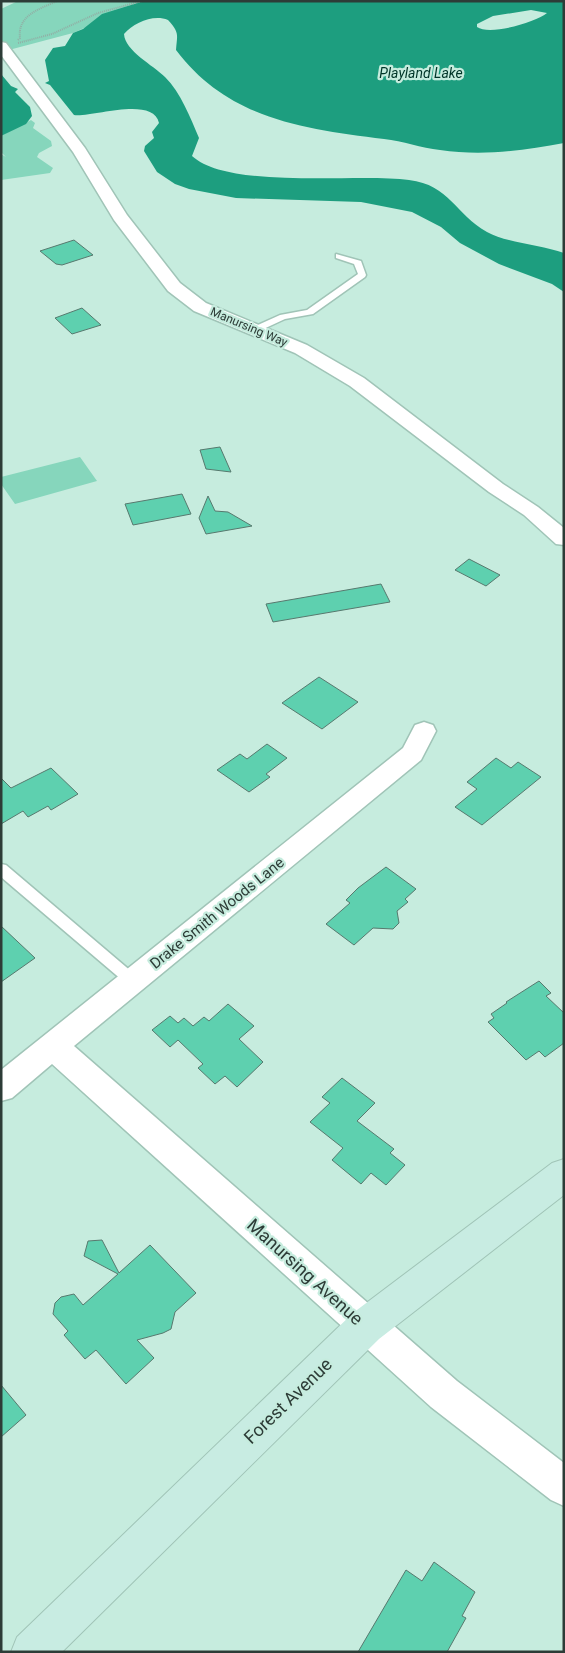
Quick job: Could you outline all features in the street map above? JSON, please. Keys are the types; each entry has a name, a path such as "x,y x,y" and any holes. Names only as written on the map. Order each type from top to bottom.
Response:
{"street":[{"name":"Manursing Way","path":"1,46 80,151 120,217 174,286 200,307 301,349 357,382 496,488 531,511 564,539"},
{"name":"Drake Smith Woods Lane","path":"1,1088 134,982 412,754 424,731"},
{"name":"Manursing Avenue","path":"54,1047 444,1394 564,1487"},
{"name":"Forest Avenue","path":"32,1652 366,1326 564,1174"}],"lane":[{"path":"254,330 284,317 310,312 362,275 358,263 339,256"},
{"path":"1,869 134,982"}],"path":[{"path":"57,1 27,15 19,31 20,38 13,43 55,32 83,17 142,1"},
{"path":"126,1 134,2"}],"shaded area":[{"path":"18,1 145,1 73,33 5,51 1,46 1,9"},
{"path":"31,120 35,123 33,128 51,141 52,146 39,153 37,157 53,168 50,173 1,180 1,154 6,157 1,152 1,136"},
{"path":"80,457 97,481 15,504 1,484 1,477"}],"water":[{"name":"Playland Lake","path":"144,1 564,1 564,143 502,152 471,153 433,149 391,140 325,131 269,117 243,106 219,92 197,73 176,50 177,34 168,20 162,18 150,19 133,26 124,34 134,52 165,77 176,90 199,138 192,156 210,167 263,177 387,178 423,183 443,194 476,225 495,236 564,253 564,292 552,284 499,264 460,243 441,227 412,212 361,202 236,198 189,189 175,184 157,172 144,151 145,146 154,138 152,132 159,123 154,115 145,110 134,109 74,115 50,85 45,83 49,81 45,60 53,48 65,46 73,33 83,29 102,14","holes":["531,10 547,13 513,27 492,30 477,27 477,24 493,16"]},
{"path":"1,74 11,86 18,89 15,92 30,107 32,116 26,124 1,136"}],"building":[{"path":"74,240 93,255 62,265 56,264 40,251"},
{"path":"82,308 101,325 72,334 55,318"},
{"path":"220,447 231,472 206,469 200,450"},
{"path":"182,494 191,514 133,525 125,504"},
{"path":"208,496 215,511 228,512 252,526 206,534 199,518"},
{"path":"469,559 500,575 486,586 455,570"},
{"path":"381,584 390,602 273,622 266,604"},
{"path":"319,677 358,702 322,729 282,703"},
{"path":"267,744 287,758 266,774 270,777 249,792 217,770 240,754 247,759"},
{"path":"496,758 511,768 518,762 541,777 482,825 455,807 477,789 467,782"},
{"path":"51,768 78,794 51,810 48,806 28,817 23,811 1,824 1,778 11,788"},
{"path":"386,867 416,889 405,899 408,902 397,911 399,923 393,929 373,928 354,945 326,924 350,903 346,900 358,888"},
{"path":"1,926 35,958 1,982"},
{"path":"539,981 551,993 546,996 564,1013 564,1043 545,1057 539,1051 526,1060 488,1022 494,1018 491,1014"},
{"path":"228,1004 254,1026 239,1039 263,1062 237,1087 225,1076 215,1084 198,1068 203,1064 178,1040 170,1047 152,1030 170,1016 178,1023 184,1018 193,1026 204,1017 209,1021"},
{"path":"342,1078 375,1103 357,1121 394,1149 390,1153 405,1165 386,1185 371,1173 361,1184 332,1160 343,1148 310,1122 330,1103 322,1097"},
{"path":"102,1240 119,1273 150,1245 196,1293 175,1312 171,1329 137,1340 154,1358 126,1384 96,1350 85,1359 64,1335 68,1331 53,1314 55,1303 61,1297 74,1294 83,1305 118,1274 84,1256 88,1241"},
{"path":"1,1385 26,1415 1,1437"},
{"path":"434,1562 475,1592 462,1616 466,1618 447,1652 358,1652 406,1570 422,1581"}]}
